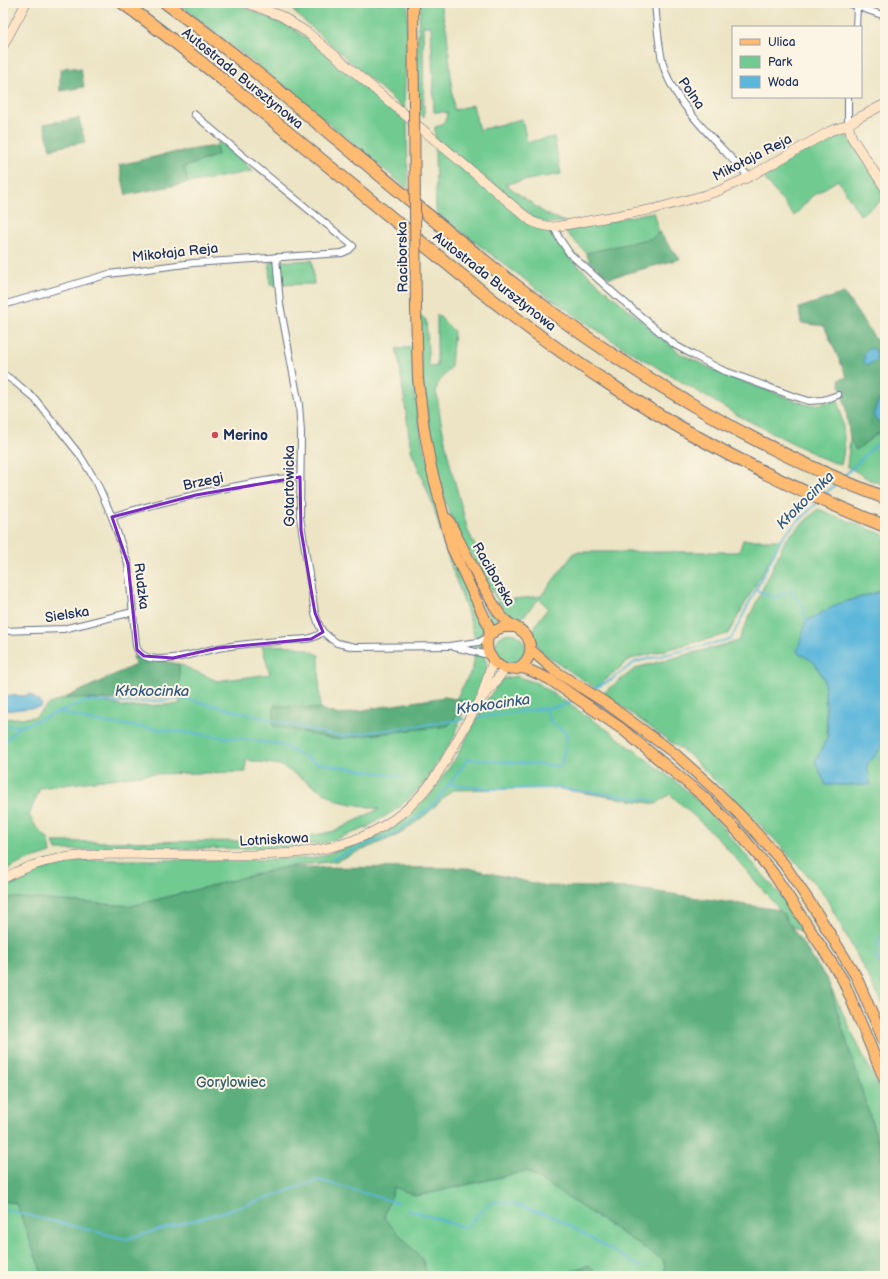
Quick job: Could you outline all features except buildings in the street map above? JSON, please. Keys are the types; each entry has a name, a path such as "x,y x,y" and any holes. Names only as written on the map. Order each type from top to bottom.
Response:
{"highway":[{"name":"Autostrada Bursztynowa","path":"123,3 219,76 502,307 607,383 693,436 791,487 848,512 885,526"},
{"name":"Autostrada Bursztynowa","path":"166,3 234,55 519,288 619,360 707,413 764,444 812,468 885,498"}],"main road":[{"name":"Raciborska","path":"413,3 417,367 421,405 431,467 452,548 488,626 489,636"},
{"name":"Raciborska","path":"443,509 478,578 498,611 506,621 515,627"},
{"path":"885,1044 856,976 844,956 784,864 743,818 713,788 674,753 606,703 555,671 531,650 526,635 515,627 500,628 493,631 489,636 487,648 491,658 498,666 505,669 517,668 529,670 549,679 589,705 622,729 704,797 740,834 773,873 843,980 885,1081"},
{"path":"517,668 529,658 531,650"}],"street":[{"path":"3,46 26,3"},
{"path":"247,3 281,16 308,33 531,221 539,225 554,227 559,238 570,254 623,301 681,348 722,370 809,401 822,400 838,395"},
{"name":"Polna","path":"655,3 663,64 672,88 685,106 750,177"},
{"path":"847,3 885,16"},
{"path":"856,26 857,7"},
{"path":"848,98 848,125 852,138 885,188"},
{"name":"Mikołaja Reja","path":"554,227 654,209 716,192 750,177 830,131 848,125 885,104"},
{"name":"Mikołaja Reja","path":"3,305 109,274 193,263 342,253 349,250 353,246 194,114"},
{"name":"Gotartowicka","path":"276,257 279,298 299,405 301,432 299,505 301,530 315,613 323,632"},
{"name":"Rudzka","path":"3,374 35,398 79,454 97,483 112,517 128,564 137,650 144,656 156,659 174,658 218,648 311,639 323,632"},
{"name":"Brzegi","path":"112,517 142,507 196,494 271,479 300,477"},
{"name":"Sielska","path":"3,631 63,629 133,612"},
{"path":"323,632 337,643 355,647 449,646 479,642 489,636"},
{"path":"449,646 491,658"},
{"name":"Lotniskowa","path":"482,698 491,658"},
{"name":"Lotniskowa","path":"3,879 20,870 38,864 75,856 107,854 281,854 313,851 354,841 395,818 411,805 430,784 461,736 482,698 505,669"}],"highlighted area":[{"path":"300,477 301,530 315,613 323,632 311,639 218,648 173,658 144,656 137,650 128,564 112,517 196,495"}],"green space":[{"path":"178,3 234,3 289,26 313,43 407,122 408,189 276,80"},
{"path":"334,3 408,3 404,109 293,11"},
{"path":"421,3 440,3 447,32 454,110 473,105 479,130 522,119 527,142 554,137 561,174 505,184 546,214 565,222 546,223 534,218 435,139 435,127 444,122 447,112 434,112 431,26 423,26 424,117 416,112 418,26"},
{"path":"68,67 81,69 84,87 60,91 60,70"},
{"path":"79,118 85,142 50,149 44,124"},
{"path":"839,133 848,137 885,190 885,200 884,199 860,215 838,180 812,196 794,216 761,174 826,138"},
{"path":"220,141 253,171 188,183 184,167 218,155 216,146"},
{"path":"216,146 218,155 184,167 188,183 126,195 119,165 176,152"},
{"path":"435,146 537,228 551,232 572,260 681,354 725,375 808,405 838,400 843,424 844,440 841,465 822,458 739,416 613,341 544,294 436,213"},
{"path":"653,212 659,232 653,238 586,253 564,230"},
{"path":"659,232 680,259 609,278 590,262 586,253 652,238"},
{"path":"312,260 314,284 270,285 269,262"},
{"path":"844,293 885,353 885,439 878,433 856,450 850,439 845,404 839,380 847,377 824,326 801,323 799,308"},
{"path":"419,314 426,320 429,367 437,366 437,314 454,331 451,367 438,383 436,390 441,422 450,464 468,531 483,562 505,600 541,596 575,552 739,552 743,540 781,540 728,634 631,659 595,688 540,651 534,637 534,630 536,624 548,608 539,599 521,619 513,620 505,613 463,543 446,504 438,480 422,381"},
{"path":"411,347 415,396 423,446 485,631 483,654 486,661 487,671 479,695 469,711 467,702 456,699 473,668 476,642 447,554 434,508 411,450 399,360 396,349"},
{"path":"878,433 885,439 885,485 870,480 847,466 850,439 856,450"},
{"path":"818,509 885,535 885,590 838,604 814,662 824,679 827,730 826,785 867,765 885,743 885,1008 824,894 774,839 690,756 603,693 636,668 738,641 786,539"},
{"path":"452,532 470,572 500,623 493,626 456,547"},
{"path":"510,633 521,637 525,648 521,659 510,663 499,659 495,648 499,637"},
{"path":"262,646 298,647 319,655 320,709 274,705 273,726 448,726 467,702 454,737 423,785 400,807 366,828 325,843 283,848 56,850 53,842 284,841 335,831 379,809 338,801 280,765 246,760 246,772 149,774 40,788 29,815 37,828 49,840 51,853 22,862 3,872 3,719 35,717 49,704 65,698 84,698 126,707 180,704 179,664 217,681 270,674"},
{"path":"133,656 179,664 180,696 109,700 65,698 135,665"},
{"path":"516,676 537,683 609,731 679,784 706,808 787,903 809,936 791,926 780,910 719,839 670,794 656,804 553,788 452,790 429,812 400,834 336,861 285,867 132,906 3,897 3,884 10,879 37,868 72,860 243,860 315,858 375,838 398,823 429,796 455,759 489,697 502,679"},
{"path":"445,697 467,701 448,726 334,739 273,726 274,705 320,709 339,715"},
{"name":"Gorylowiec","path":"285,867 468,868 546,886 631,888 780,910 828,981 881,1152 885,1214 885,1276 663,1276 665,1270 664,1261 527,1171 417,1196 394,1187 384,1218 422,1259 428,1276 43,1276 16,1203 3,1201 3,897 132,906"},
{"path":"828,982 878,1087 885,1108 885,1214 881,1152"},
{"path":"527,1171 664,1261 665,1270 663,1276 598,1276 588,1265 561,1276 428,1276 422,1259 384,1218 394,1186 417,1196"},
{"path":"3,1201 16,1203 43,1276 3,1276"},
{"path":"589,1265 598,1276 561,1276"}],"water":[{"path":"872,348 877,354 876,361 867,365 863,361 865,357 863,354"},
{"path":"885,394 885,418 879,423 873,415 879,399"},
{"path":"885,590 885,743 867,765 871,785 826,785 815,762 828,736 824,679 814,662 797,652 806,621 838,604"},
{"path":"30,694 42,704 41,707 3,711 3,695 25,696"}],"waterway":[{"name":"Kłokocinka","path":"844,476 885,436"},
{"name":"Kłokocinka","path":"824,495 837,483"},
{"name":"Kłokocinka","path":"591,690 611,680 635,662 731,639 783,536 817,503"},
{"path":"756,590 774,598 790,590 802,605 806,621"},
{"name":"Kłokocinka","path":"3,744 17,728 87,701 125,703 187,699 332,735 342,736 466,719"},
{"name":"Kłokocinka","path":"472,718 561,706 574,700"},
{"path":"332,859 400,831 435,803 468,759 561,766 567,734 551,722 545,709"},
{"path":"61,712 92,721 279,744 317,763 404,777"},
{"path":"3,725 22,726"},
{"path":"876,754 885,765"},
{"path":"450,784 492,789 557,788 654,800"},
{"path":"885,929 878,942 876,959 885,969"},
{"path":"3,1209 126,1239 237,1208 319,1180 398,1203"},
{"path":"407,1209 465,1228 491,1202 506,1202 554,1217 641,1267"}],"place":[{"name":"Merino","path":"215,435"}]}
